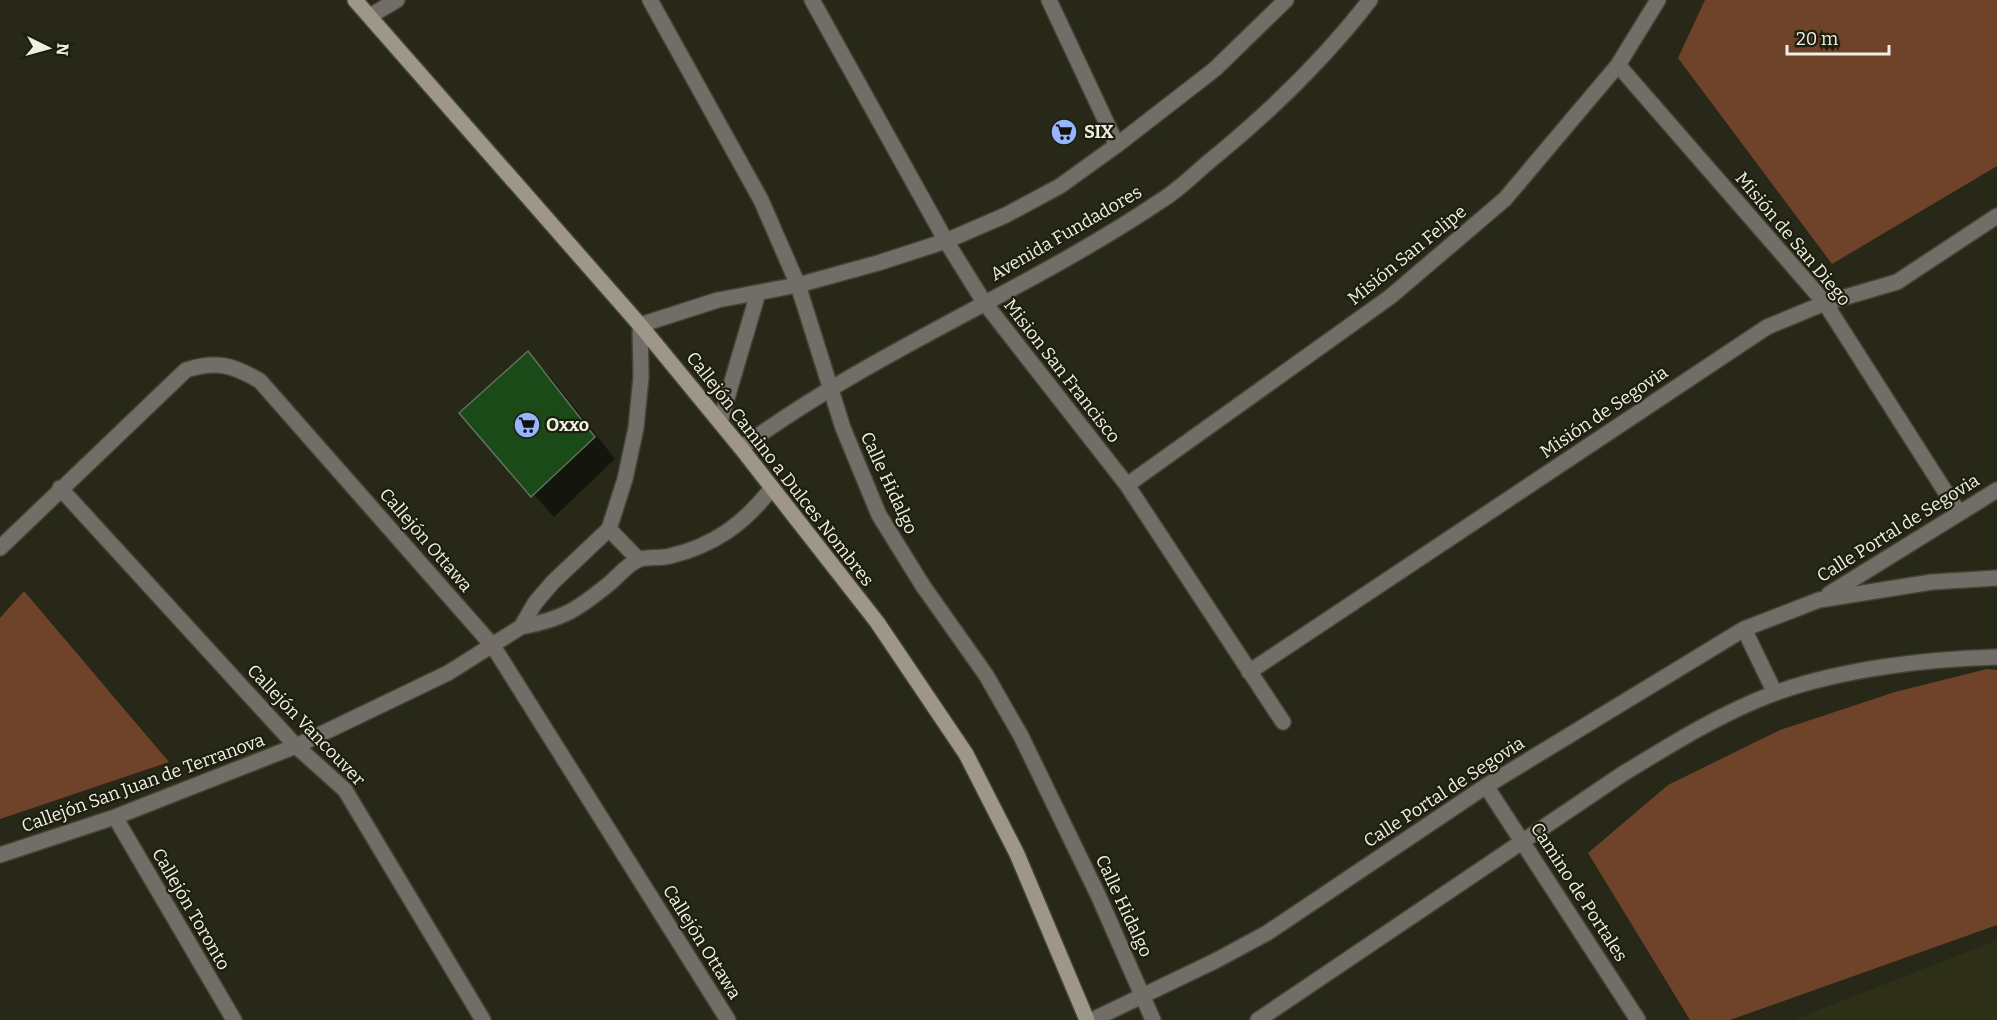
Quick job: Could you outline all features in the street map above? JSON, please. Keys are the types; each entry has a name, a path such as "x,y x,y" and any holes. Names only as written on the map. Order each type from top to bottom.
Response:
{"main road":[{"name":"Callejón Camino a Dulces Nombres","path":"355,0 640,325 741,448 877,622 966,754 1017,854 1087,1020"}],"street":[{"path":"370,16 397,0"},
{"name":"Calle Hidalgo","path":"650,0 760,200 798,285 855,461 879,515 922,586 986,675 1021,736 1153,1020"},
{"name":"Mision San Francisco","path":"812,0 946,241 984,302 1127,484 1283,722"},
{"path":"1049,0 1117,146"},
{"path":"640,325 698,305 798,285 946,241 1006,215 1060,186 1117,146 1215,69 1286,0"},
{"name":"Avenida Fundadores","path":"741,448 785,416 831,388 984,302 1081,251 1164,199 1268,114 1344,33 1370,0"},
{"name":"Misión San Felipe","path":"1127,484 1390,297 1496,206 1618,65 1658,0"},
{"name":"Misión de San Diego","path":"1618,65 1825,303 1959,513"},
{"name":"Misión de Segovia","path":"1249,672 1767,327 1825,303 1897,282 1997,216"},
{"path":"720,422 758,294"},
{"name":"Callejón San Juan de Terranova","path":"521,627 535,603 609,529 625,479 636,428 641,377 640,325"},
{"name":"Callejón Ottawa","path":"0,548 60,488 186,370 204,364 222,364 242,370 260,381 493,646 728,1020"},
{"name":"Callejón Vancouver","path":"60,488 296,746 345,790 483,1020"},
{"path":"609,529 638,560 665,558 714,541 742,522 771,489"},
{"name":"Calle Portal de Segovia","path":"1092,1020 1144,997 1267,933 1486,786 1744,630 1819,600 1997,490"},
{"name":"Callejón San Juan de Terranova","path":"0,855 115,818 296,746 448,673 521,627 549,622 577,610 638,560"},
{"name":"Calle Portal de Segovia","path":"1819,600 1932,582 1997,578"},
{"path":"1744,630 1775,693"},
{"path":"1258,1020 1677,741 1775,693 1854,672 1997,657"},
{"name":"Camino de Portales","path":"1486,786 1638,1020"},
{"name":"Callejón Toronto","path":"115,818 234,1020"}],"shaded area":[{"path":"1705,0 1997,0 1997,166 1832,264 1678,58"},
{"path":"24,591 169,762 0,819 0,618"},
{"path":"1987,669 1997,670 1997,925 1730,1020 1690,1020 1588,853 1668,785 1780,730 1895,692"},
{"path":"1997,940 1997,1020 1793,1020"}],"building":[{"name":"Oxxo","path":"528,351 595,437 531,497 459,413"}],"place":[{"name":"SIX","path":"1064,132"},
{"name":"Oxxo","path":"527,425"}]}
